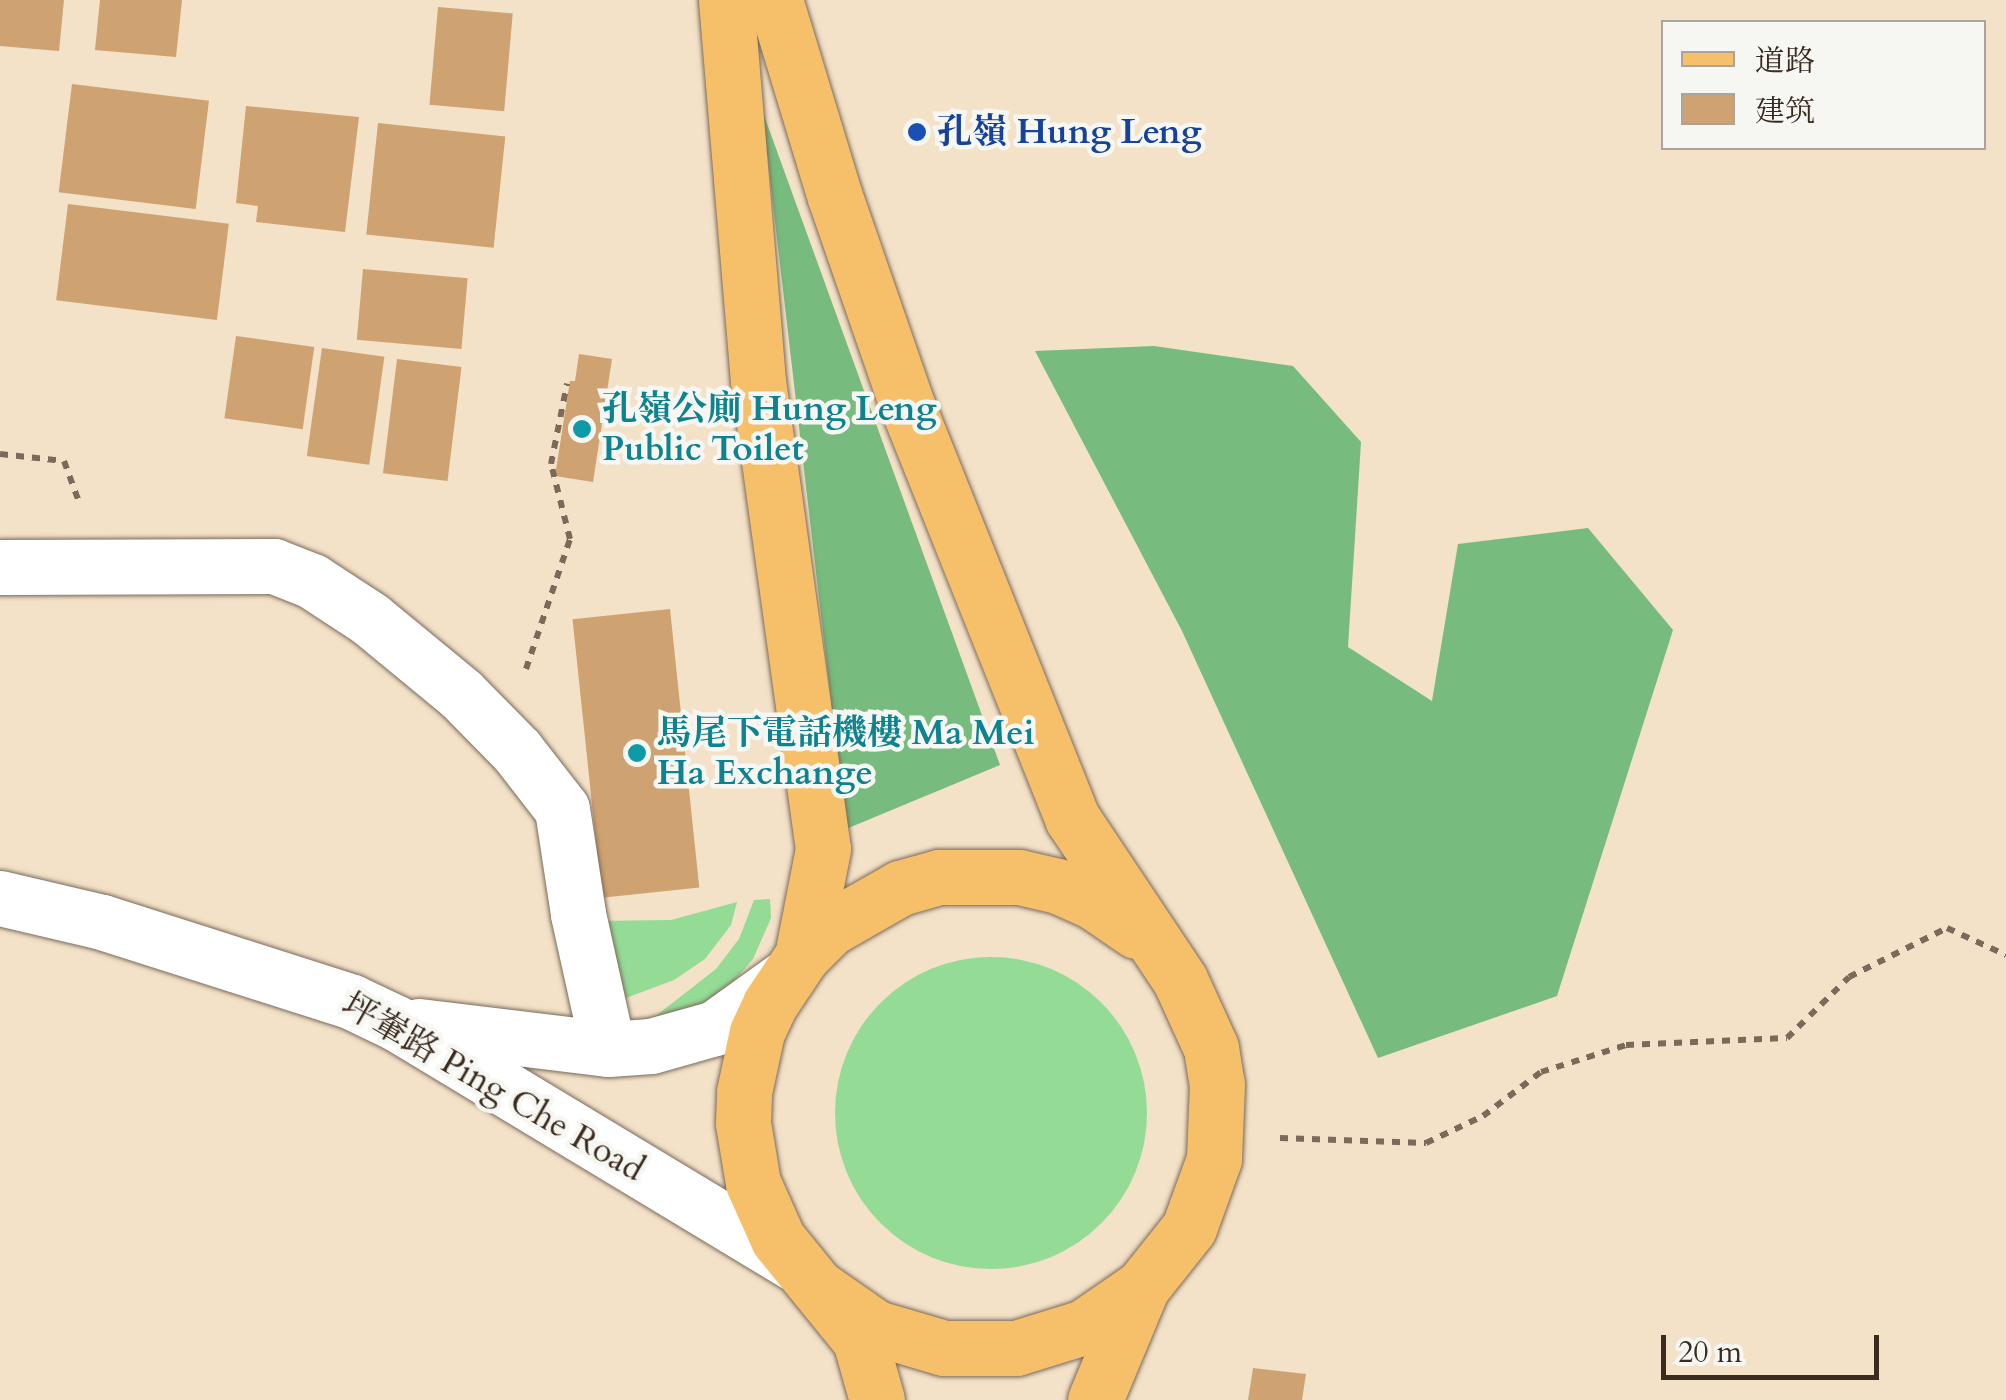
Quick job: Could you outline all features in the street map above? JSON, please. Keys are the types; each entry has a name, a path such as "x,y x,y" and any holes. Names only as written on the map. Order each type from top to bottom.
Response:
{"main road":[{"path":"726,0 758,381 823,849 794,966"},
{"path":"775,0 835,197 907,405 1072,818 1180,980 1211,1048 1218,1122 1214,1159 1189,1228 1142,1287 1115,1309 1051,1340 980,1351 944,1348 876,1328 807,1275"},
{"path":"878,1400 860,1340 807,1275 764,1212 753,1183 743,1123 744,1092 757,1032 794,966 830,928 900,888 978,874 1058,886 1094,902 1157,950"},
{"path":"1095,1400 1142,1287"}],"street":[{"path":"0,566 262,565 300,574 370,619 461,694 502,736 562,809 578,914 608,1048"},
{"name":"坪輋路 Ping Che Road","path":"0,898 102,922 311,986 396,1022 807,1275"},
{"path":"396,1022 608,1048 671,1043 715,1028 794,966"}],"path":[{"path":"502,736 570,539 551,464 567,384"},
{"path":"0,454 64,461 102,566"},
{"path":"1274,1138 1426,1143 1484,1116 1540,1072 1626,1046 1787,1038 1850,977 1946,928 2006,956"}],"green space":[{"path":"762,110 1000,765 846,829"},
{"path":"1154,346 1293,366 1361,442 1348,647 1432,701 1458,544 1588,528 1673,630 1557,996 1378,1058 1182,631 1035,351"},
{"path":"770,899 771,918 753,959 722,995 676,1027 648,1022 716,969 739,939 754,900"},
{"path":"737,902 731,925 705,959 674,980 626,998 587,970 596,921 671,920"},
{"path":"991,957 1051,969 1101,1003 1135,1053 1147,1113 1135,1173 1101,1223 1051,1257 991,1269 931,1257 881,1223 847,1173 835,1113 847,1053 881,1003 931,969"}],"building":[{"path":"0,0 64,0 59,51 0,46"},
{"path":"100,0 182,0 176,57 95,50"},
{"path":"438,7 513,14 504,111 429,105"},
{"path":"72,84 209,101 196,209 59,192"},
{"path":"246,106 359,117 345,232 256,222 258,206 236,203"},
{"path":"378,123 505,136 494,248 366,234"},
{"path":"68,204 229,224 217,320 56,300"},
{"path":"363,269 468,278 461,349 357,340"},
{"path":"236,336 314,347 303,429 224,418"},
{"path":"322,348 384,357 369,465 307,456"},
{"name":"孔嶺公廁 Hung Leng Public Toilet","path":"579,354 612,359 593,482 555,476 570,381 575,381"},
{"path":"397,359 462,367 448,481 383,473"},
{"name":"馬尾下電話機樓 Ma Mei Ha Exchange","path":"670,609 699,887 602,898 573,619"},
{"path":"1253,1368 1306,1374 1302,1400 1248,1400"}],"place":[{"name":"孔嶺 Hung Leng","path":"917,132"},
{"name":"孔嶺公廁 Hung Leng Public Toilet","path":"582,429"},
{"name":"馬尾下電話機樓 Ma Mei Ha Exchange","path":"637,753"}]}
